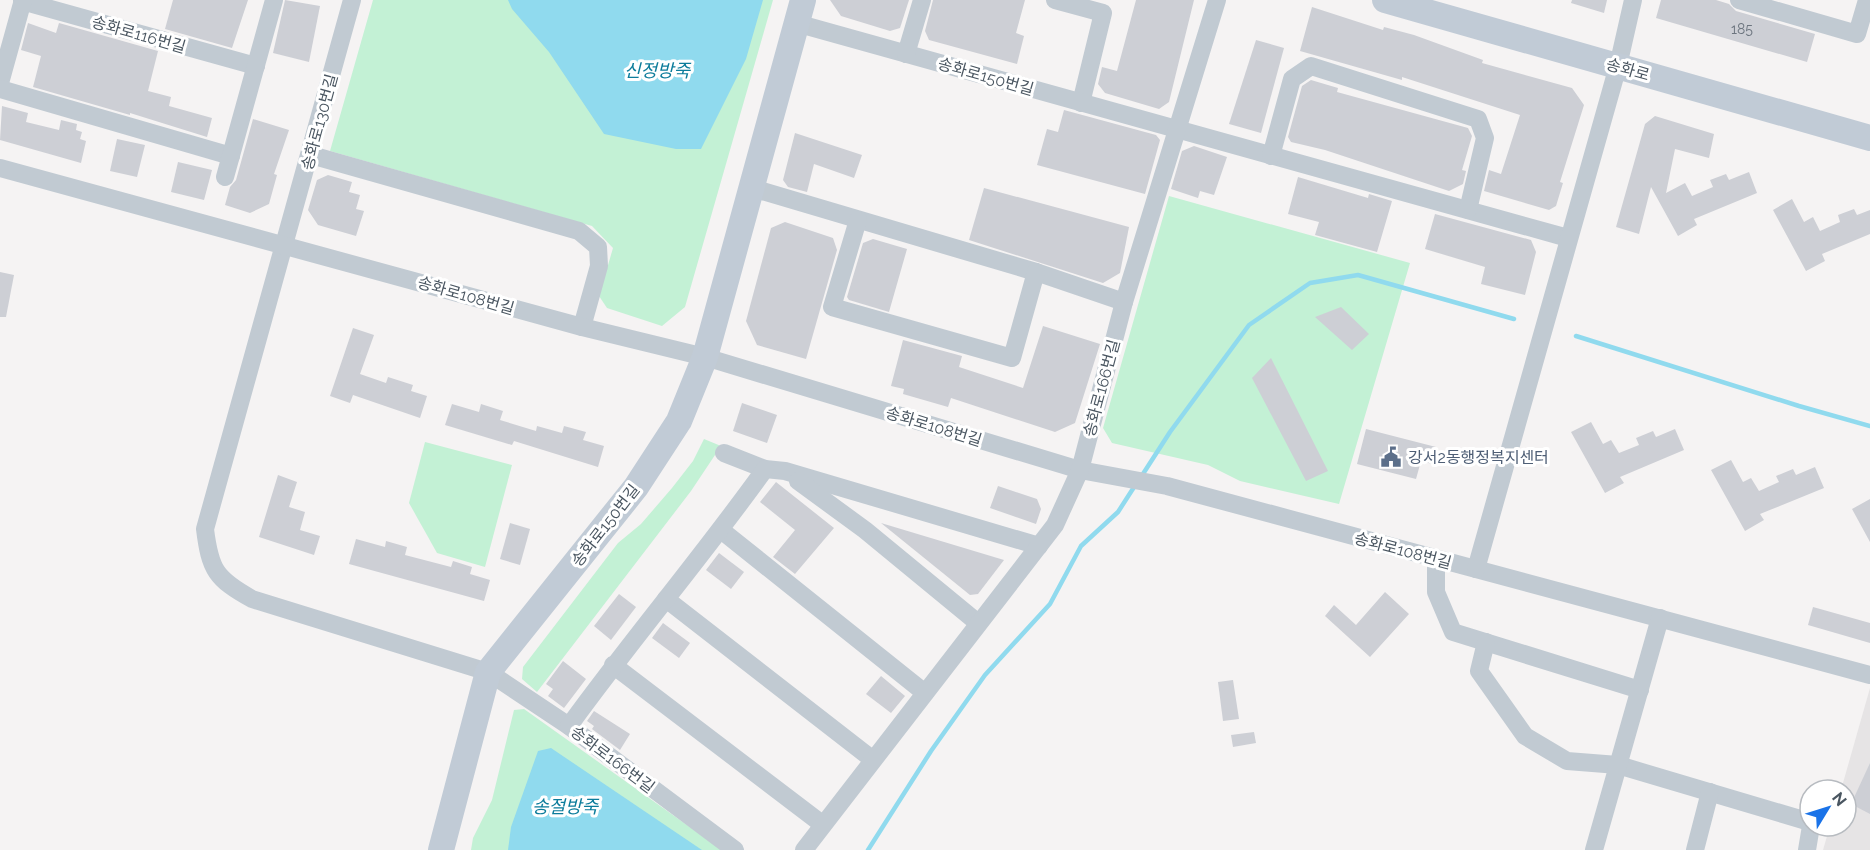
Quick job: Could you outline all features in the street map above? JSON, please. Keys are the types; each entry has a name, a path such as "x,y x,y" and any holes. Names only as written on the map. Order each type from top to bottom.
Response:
{"street":[{"path":"225,177 274,0"},
{"name":"송화로130번길","path":"350,0 311,155 205,529 209,559 226,585 252,599 488,672"},
{"path":"906,54 922,0"},
{"path":"1055,0 1103,14 1081,103"},
{"name":"송화로166번길","path":"804,850 872,759 1055,525 1080,470 1124,302 1217,0"},
{"name":"송화로","path":"1385,0 1870,138"},
{"path":"1476,569 1618,66 1633,0"},
{"path":"1739,0 1857,34 1867,0"},
{"name":"송화로116번길","path":"0,83 23,1 256,66"},
{"name":"송화로150번길","path":"441,850 488,672 636,487 679,421 705,357 800,12 906,54 1177,129"},
{"path":"1271,156 1292,79 1311,66 1478,119 1485,138 1468,210"},
{"path":"0,89 231,156"},
{"path":"1177,129 1568,238"},
{"path":"311,155 579,231 598,247 599,266 582,327"},
{"name":"송화로108번길","path":"0,168 582,327 705,357 1080,470 1167,486 1870,675"},
{"path":"752,188 1036,272 1124,302"},
{"path":"858,220 832,307 1012,358 1036,272"},
{"path":"723,453 765,469 785,471 869,498 1039,546"},
{"path":"569,726 614,665 721,530 765,469"},
{"path":"785,471 865,530 978,624"},
{"path":"865,530 856,511 859,503 869,498"},
{"path":"721,530 925,693"},
{"path":"1436,558 1436,592 1453,632 1640,690"},
{"path":"666,599 872,759"},
{"path":"1594,850 1660,618"},
{"path":"1486,642 1479,671 1525,736 1566,761 1618,765 1798,820"},
{"path":"614,665 822,824"},
{"name":"송화로166번길","path":"488,672 569,726 735,850"},
{"path":"1695,850 1710,792"}],"shaded area":[{"path":"1870,688 1870,850 1823,850 1826,838 1858,838 1858,778 1844,778"}],"green space":[{"path":"373,0 773,0 685,307 662,326 607,308 599,296 613,248 592,226 330,151"},
{"path":"1169,196 1410,263 1339,504 1240,481 1208,465 1112,443 1103,428"},
{"path":"704,439 721,446 691,491 537,692 522,679 523,667 618,543 641,524 672,488 693,461"},
{"path":"425,442 512,465 485,567 437,553 409,503"},
{"path":"524,709 722,850 471,850 473,838 492,800 514,710"}],"water":[{"name":"신정방죽","path":"508,0 763,0 746,59 701,149 676,149 604,134 549,52 512,9"},
{"name":"송절방죽","path":"551,748 702,850 508,850 511,827 538,751"}],"building":[{"path":"173,0 248,0 232,48 165,29"},
{"path":"285,0 320,6 309,62 273,53"},
{"path":"830,0 909,0 900,28 890,31 841,16"},
{"path":"933,0 1025,0 1016,33 1024,36 1017,64 929,40 925,31"},
{"path":"1136,0 1194,0 1169,102 1159,109 1105,93 1098,84 1102,67 1117,71"},
{"path":"1572,0 1607,0 1604,13 1571,3"},
{"path":"1661,0 1716,0 1729,4 1736,11 1815,34 1807,62 1656,18"},
{"path":"1312,7 1383,30 1384,27 1414,35 1483,60 1482,63 1572,88 1584,105 1560,182 1563,183 1556,206 1549,210 1484,191 1489,170 1501,174 1520,115 1402,77 1402,80 1300,51"},
{"path":"28,23 56,33 59,23 158,51 148,91 171,97 169,106 212,118 207,137 130,113 130,115 33,87 41,56 21,50"},
{"path":"1256,40 1284,48 1261,133 1229,124"},
{"path":"1311,80 1338,88 1337,92 1468,128 1472,136 1462,170 1466,171 1463,184 1449,191 1325,150 1291,142 1288,137 1302,86"},
{"path":"2,106 28,113 26,122 59,130 61,120 77,124 76,130 82,132 80,139 86,141 81,163 0,140"},
{"path":"1064,110 1156,135 1160,140 1145,194 1037,165 1047,129 1058,132"},
{"path":"1655,116 1714,134 1709,158 1675,149 1666,193 1685,183 1692,196 1713,187 1710,180 1726,174 1729,180 1749,172 1757,193 1694,219 1697,225 1678,236 1651,187 1639,234 1616,227 1645,124"},
{"path":"253,119 289,130 274,174 277,175 269,204 250,213 225,205 230,187 236,180"},
{"path":"795,133 862,155 854,178 814,164 807,192 788,187 783,180"},
{"path":"117,139 145,145 137,177 110,171"},
{"path":"1194,146 1227,157 1214,195 1200,191 1198,198 1171,189 1182,151"},
{"path":"178,162 212,170 204,200 171,192"},
{"path":"328,175 352,182 349,192 360,195 356,209 364,211 356,236 318,225 308,210 317,180"},
{"path":"1298,177 1368,198 1369,194 1392,201 1377,252 1315,235 1319,222 1288,214"},
{"path":"984,188 1129,227 1120,273 1103,283 969,240"},
{"path":"1792,199 1804,222 1813,217 1820,231 1840,222 1838,215 1854,209 1857,215 1870,210 1870,234 1822,254 1825,261 1806,271 1773,210"},
{"path":"1435,214 1531,240 1536,252 1525,295 1481,284 1485,267 1425,249"},
{"path":"785,222 833,238 837,250 806,359 757,345 746,321 771,228"},
{"path":"873,239 907,249 889,312 849,300 847,297 863,243"},
{"path":"0,272 14,275 6,317 0,317"},
{"path":"1341,307 1369,334 1352,350 1315,317"},
{"path":"1043,326 1100,344 1075,423 1055,432 951,398 948,407 903,394 904,389 891,386 903,340 962,356 959,367 1023,388"},
{"path":"353,328 374,335 360,374 386,383 388,377 413,385 411,391 427,396 420,418 353,395 350,403 330,396"},
{"path":"1271,358 1328,471 1306,481 1252,378"},
{"path":"742,403 777,415 767,443 733,431"},
{"path":"452,404 479,412 481,404 503,411 500,420 536,431 537,426 562,433 564,426 586,432 583,440 604,446 598,467 514,441 512,445 445,425"},
{"path":"1591,422 1603,444 1611,440 1619,453 1639,445 1636,438 1653,431 1656,437 1675,429 1684,450 1620,477 1624,483 1605,493 1571,432"},
{"path":"1366,429 1436,447 1432,464 1421,461 1416,479 1357,464"},
{"path":"1731,460 1743,482 1751,478 1759,491 1779,482 1776,476 1793,469 1796,475 1815,467 1824,488 1760,514 1764,520 1745,531 1711,470"},
{"path":"278,475 297,482 289,507 305,512 300,530 320,536 314,555 259,537"},
{"path":"776,482 834,528 795,574 773,557 795,530 760,502"},
{"path":"998,486 1037,499 1041,509 1036,524 990,508"},
{"path":"1870,499 1870,542 1852,509"},
{"path":"510,523 530,529 520,565 500,559"},
{"path":"881,523 1004,560 978,594 970,595"},
{"path":"356,539 385,547 386,541 407,547 405,555 451,567 453,561 472,567 470,574 490,580 484,601 349,564"},
{"path":"719,553 744,572 731,589 706,570"},
{"path":"1385,592 1409,614 1370,657 1325,616 1334,605 1356,625"},
{"path":"619,594 636,607 611,640 594,626"},
{"path":"1813,607 1870,623 1870,643 1808,625"},
{"path":"663,623 690,643 679,658 652,638"},
{"path":"563,661 586,679 564,708 548,696 553,689 546,684"},
{"path":"881,676 905,696 891,713 866,694"},
{"path":"1233,680 1239,719 1223,721 1218,682"},
{"path":"594,711 630,734 620,750 592,729 594,726 587,721"},
{"path":"1254,732 1256,743 1233,747 1231,735"},
{"path":"1870,763 1870,814 1858,808 1858,789"}],"waterway":[{"path":"1141,477 1170,432 1249,325 1310,283 1358,275 1514,319"},
{"path":"1576,336 1870,426"},
{"path":"868,850 931,751 985,675 1050,604 1081,546 1118,512 1136,484"}],"place":[{"name":"강서2동행정복지센터","path":"1391,457"}]}
